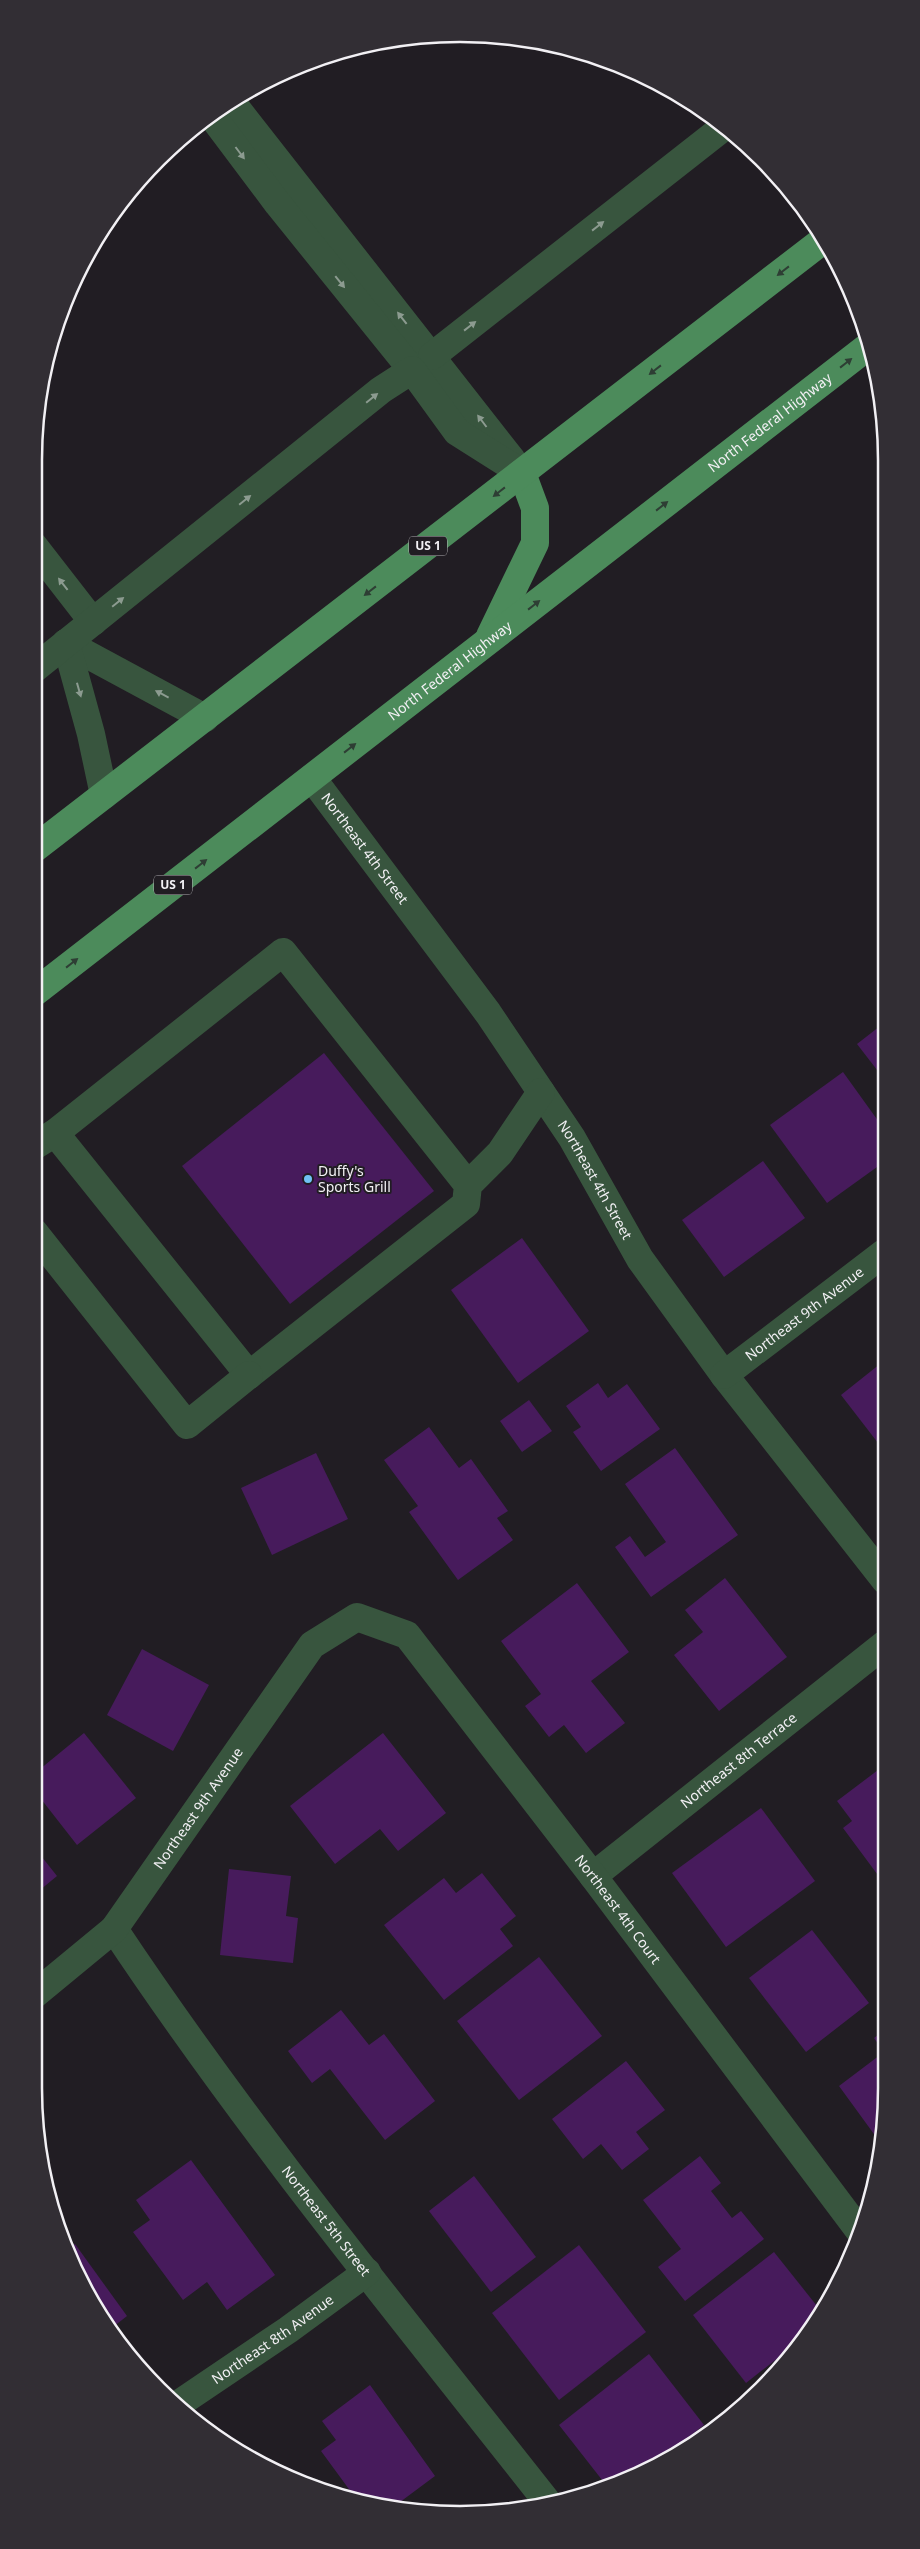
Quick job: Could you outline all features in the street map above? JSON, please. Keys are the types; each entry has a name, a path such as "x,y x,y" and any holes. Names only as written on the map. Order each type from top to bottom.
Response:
{"main road":[{"name":"US 1","path":"42,844 818,244"},
{"name":"North Federal Highway","path":"42,987 863,351"},
{"path":"487,642 535,543 535,508 522,474"}],"street":[{"path":"235,108 299,187 370,298"},
{"path":"216,122 278,204 370,298 422,363 457,432 522,474"},
{"path":"42,662 374,396 422,363 718,132"},
{"path":"278,204 299,187"},
{"path":"42,556 92,622"},
{"path":"66,643 205,718"},
{"path":"66,643 92,734 104,795"},
{"name":"Northeast 4th Street","path":"312,778 488,1013 572,1138 640,1259 724,1375 878,1571"},
{"path":"249,1375 44,1139 283,952 468,1185"},
{"path":"42,1242 187,1425 466,1204 468,1185 500,1153 541,1092"},
{"name":"Northeast 9th Avenue","path":"724,1375 878,1258"},
{"name":"Northeast 9th Avenue","path":"42,1988 114,1929 312,1645 357,1617"},
{"name":"Northeast 4th Court","path":"357,1617 407,1634 593,1876 854,2225"},
{"name":"Northeast 8th Terrace","path":"593,1876 878,1650"},
{"name":"Northeast 5th Street","path":"114,1929 172,2015 367,2272 544,2497"},
{"name":"Northeast 8th Avenue","path":"183,2401 288,2330 367,2272"}],"building":[{"path":"878,1028 878,1071 857,1044"},
{"name":"Duffy's Sports Grill","path":"324,1053 434,1191 290,1304 182,1166"},
{"path":"843,1072 878,1121 878,1166 827,1203 770,1125"},
{"path":"763,1161 805,1218 724,1277 682,1220"},
{"path":"522,1238 589,1331 518,1383 451,1290"},
{"path":"878,1366 878,1443 841,1395"},
{"path":"598,1383 608,1398 627,1384 660,1429 601,1471 573,1432 581,1427 566,1406"},
{"path":"529,1400 552,1431 522,1452 500,1421"},
{"path":"429,1427 459,1468 471,1459 508,1511 497,1518 513,1540 458,1580 409,1512 418,1506 384,1460"},
{"path":"675,1448 738,1535 651,1597 615,1547 630,1536 645,1557 666,1542 625,1484"},
{"path":"316,1453 348,1519 272,1555 241,1488"},
{"path":"725,1578 787,1657 719,1711 674,1655 703,1632 685,1610"},
{"path":"577,1583 629,1652 591,1681 625,1723 586,1753 564,1725 549,1737 525,1706 541,1694 501,1641"},
{"path":"142,1649 209,1685 173,1751 107,1715"},
{"path":"84,1733 136,1798 77,1845 42,1800 42,1767"},
{"path":"383,1733 446,1813 398,1851 380,1829 335,1864 290,1806"},
{"path":"878,1770 878,1875 843,1828 852,1821 837,1801"},
{"path":"761,1808 815,1881 726,1947 672,1873"},
{"path":"42,1857 57,1876 42,1888"},
{"path":"229,1869 291,1876 286,1916 298,1918 293,1963 220,1955"},
{"path":"482,1873 516,1916 500,1929 513,1946 444,2000 384,1925 444,1878 456,1893"},
{"path":"812,1930 869,2003 806,2052 749,1978"},
{"path":"539,1957 602,2036 519,2100 457,2021"},
{"path":"341,2010 369,2045 384,2034 435,2101 385,2140 330,2069 312,2083 288,2051"},
{"path":"878,2035 878,2044 874,2038"},
{"path":"878,2057 875,2135 839,2086"},
{"path":"626,2061 665,2110 636,2132 649,2149 622,2170 601,2144 583,2159 552,2119"},
{"path":"700,2156 721,2183 711,2191 732,2218 741,2211 764,2239 685,2301 658,2267 681,2249 643,2200"},
{"path":"191,2160 275,2275 227,2310 207,2282 183,2300 133,2232 150,2220 136,2200"},
{"path":"474,2176 536,2257 491,2292 429,2211"},
{"path":"75,2244 127,2316 116,2325 98,2298 73,2246"},
{"path":"579,2245 646,2332 559,2400 492,2313"},
{"path":"774,2252 817,2306 781,2356 746,2383 693,2315"},
{"path":"649,2354 704,2425 669,2451 620,2475 603,2481 559,2425"},
{"path":"370,2385 435,2476 400,2502 351,2492 321,2451 336,2440 322,2421"}],"place":[{"name":"Duffy's Sports Grill","path":"308,1179"}]}
